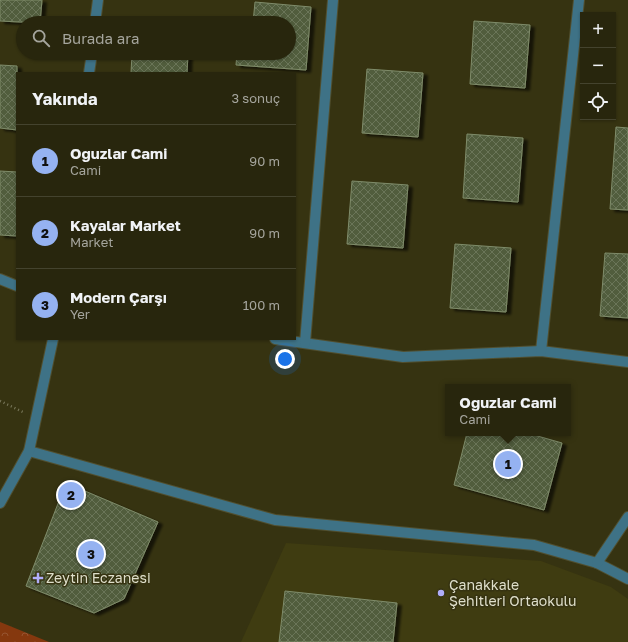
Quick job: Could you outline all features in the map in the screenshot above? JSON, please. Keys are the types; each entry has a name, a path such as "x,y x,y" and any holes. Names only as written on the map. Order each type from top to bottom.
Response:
{"street":[{"path":"97,16 98,0"},
{"path":"305,343 333,0"},
{"path":"541,351 579,0"},
{"path":"89,72 91,60"},
{"path":"0,278 16,286"},
{"path":"0,503 29,451 53,340"},
{"path":"283,340 403,357 541,351 628,362"},
{"path":"29,451 275,520 534,545 597,563 628,579"},
{"path":"597,563 628,517"}],"path":[{"path":"0,401 36,418"}],"shaded area":[{"name":"Çanakkale Şehitleri Ortaokulu","path":"286,543 541,561 611,587 628,599 628,642 241,642"}],"green space":[{"path":"0,622 49,642 0,642"}],"building":[{"path":"0,0 42,0 41,16 16,16 16,22 0,21"},
{"path":"255,2 311,7 306,70 236,65 236,60 296,60 296,16 254,16"},
{"path":"474,21 530,25 525,88 470,84"},
{"path":"132,60 188,60 187,72 131,72"},
{"path":"0,65 17,66 16,130 0,128"},
{"path":"367,69 423,73 418,137 362,133"},
{"path":"616,127 628,128 628,210 610,209"},
{"path":"467,134 523,138 518,202 463,198"},
{"path":"0,171 16,172 16,236 0,235"},
{"path":"352,181 408,185 403,248 347,244"},
{"path":"455,244 511,248 506,312 450,308"},
{"path":"605,253 628,254 628,318 600,316"},
{"path":"466,436 538,436 562,443 544,510 454,485"},
{"path":"66,483 158,522 124,599 94,613 26,586"},
{"path":"285,591 397,603 393,642 279,642"}],"place":[{"name":"Oğuzlar Cami","path":"508,464"},
{"name":"Kayalar Market","path":"71,495"},
{"name":"Modern Çarşı","path":"91,554"},
{"name":"Zeytin Eczanesi","path":"38,578"},
{"name":"Çanakkale Şehitleri Ortaokulu","path":"441,593"}]}
